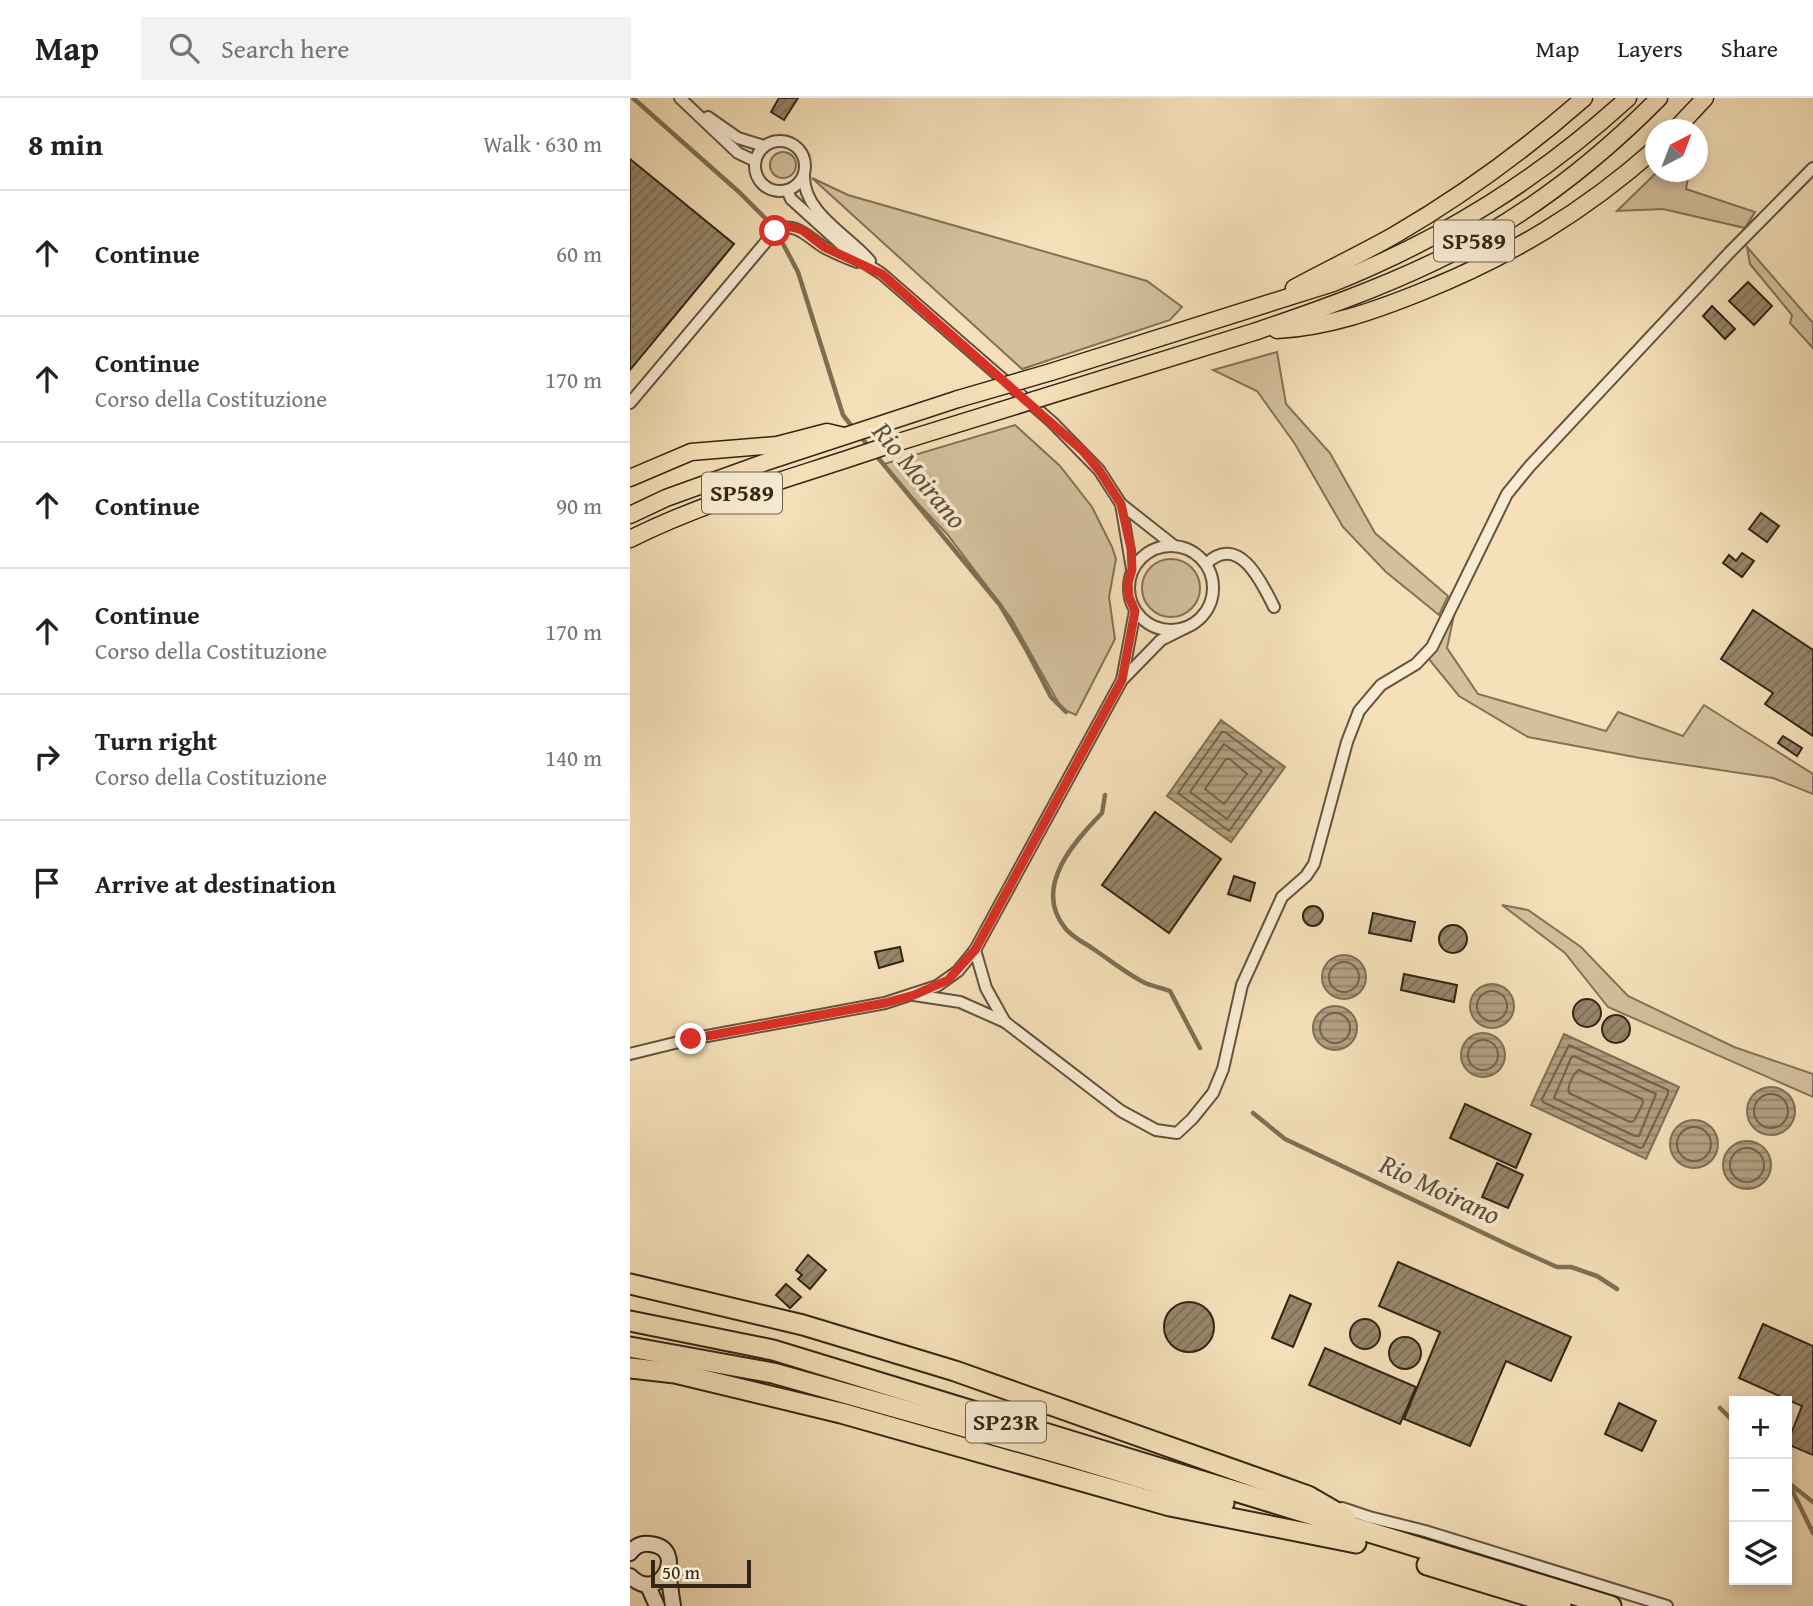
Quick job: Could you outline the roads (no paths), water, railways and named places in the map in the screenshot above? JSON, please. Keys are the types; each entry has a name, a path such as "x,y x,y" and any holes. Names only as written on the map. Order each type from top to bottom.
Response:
{"highway":[{"path":"630,1284 803,1325 955,1371 1308,1496 1378,1536"},
{"name":"SP23R","path":"630,1321 773,1350 1611,1606"},
{"name":"SP23R","path":"630,1347 773,1373 1065,1455 1561,1606"},
{"path":"630,1368 675,1373 841,1413 1170,1506 1356,1543"}],"main road":[{"path":"1262,306 1393,236 1461,194 1527,146 1584,98"},
{"name":"SP589","path":"630,515 710,481 958,399 1333,283 1376,265 1465,220 1527,181 1629,98"},
{"name":"SP589","path":"630,539 684,514 731,497 1345,301 1437,261 1535,203 1586,165 1658,98"},
{"path":"1685,119 1705,98"},
{"path":"1257,331 1300,328 1376,310 1492,262 1529,242 1592,200 1645,157"},
{"path":"630,478 691,452 777,445 827,432 846,436"},
{"path":"633,1547 647,1543 660,1547 668,1559 673,1606"},
{"path":"630,1576 637,1583 648,1586 660,1582 668,1572"},
{"path":"648,1586 657,1606"}],"street":[{"path":"681,99 738,138 764,146"},
{"path":"681,99 738,153 755,161"},
{"path":"804,173 801,181 787,190 773,190 761,182 755,169 755,161 764,146 776,141 792,144 804,159 804,173 804,188 813,206 859,248 882,274 1082,450 1121,504 1173,545"},
{"path":"914,995 960,1002 1004,1022 1121,1111 1156,1130 1177,1133 1213,1093 1223,1069 1242,985 1282,897 1306,876 1314,864 1347,742 1359,711 1381,685 1416,664 1432,647 1507,494 1529,467 1729,253 1813,168"},
{"path":"787,190 791,199 854,256 882,274"},
{"path":"630,403 775,231 783,227 802,230 824,247 882,274"},
{"path":"1121,504 1132,569"},
{"path":"630,1054 691,1039 885,1003 914,995 948,980 975,950 1122,680 1161,640 1185,628 1196,622 1206,613 1212,601 1212,576 1197,554 1173,545 1161,546 1149,551 1132,569 1128,583 1129,597 1135,611 1144,621 1171,631 1185,628"},
{"path":"1206,564 1213,557 1223,555 1243,559 1259,577 1274,607"},
{"path":"1122,680 1135,611"},
{"path":"975,950 986,988 1004,1022"},
{"path":"1308,1496 1368,1517 1425,1531 1667,1606"}],"water":[{"path":"1221,720 1285,767 1231,842 1167,796"},
{"path":"1344,955 1360,961 1366,977 1360,993 1344,999 1328,993 1322,977 1328,961"},
{"path":"1492,984 1508,990 1514,1006 1508,1022 1492,1028 1476,1022 1470,1006 1476,990"},
{"path":"1335,1006 1351,1012 1357,1028 1351,1044 1335,1050 1319,1044 1313,1028 1319,1012"},
{"path":"1483,1033 1499,1039 1505,1055 1499,1071 1483,1077 1467,1071 1461,1055 1467,1039"},
{"path":"1564,1034 1679,1087 1646,1159 1531,1105"},
{"path":"1771,1087 1788,1094 1795,1111 1788,1128 1771,1135 1754,1128 1747,1111 1754,1094"},
{"path":"1694,1120 1711,1127 1718,1144 1711,1161 1694,1168 1677,1161 1670,1144 1677,1127"},
{"path":"1747,1141 1764,1148 1771,1165 1764,1182 1747,1189 1730,1182 1723,1165 1730,1148"}],"waterway":[{"name":"Rio Moirano","path":"633,98 765,218"},
{"name":"Rio Moirano","path":"782,242 798,272 843,415 854,429"},
{"name":"Rio Moirano","path":"860,436 1000,605 1051,697 1066,712"},
{"name":"Rio Moirano","path":"1105,795 1102,813 1080,837 1061,866 1053,897 1056,912 1065,928 1075,938 1138,979 1170,991 1200,1048"},
{"name":"Rio Moirano","path":"1253,1113 1285,1139 1517,1249 1557,1267 1571,1267 1597,1276 1617,1289"},
{"name":"Rio Moirano","path":"1720,1408 1729,1417"},
{"path":"1792,1486 1813,1502"},
{"name":"Rio Moirano","path":"1792,1490 1813,1533"}]}
